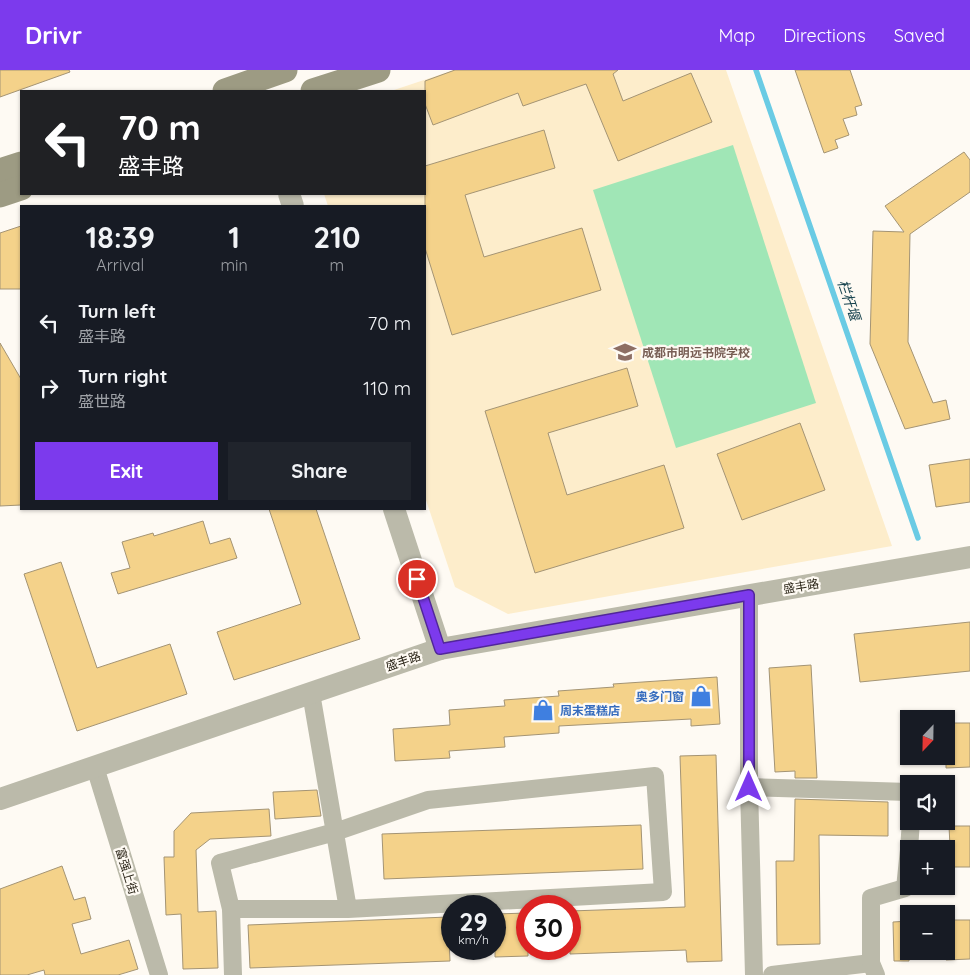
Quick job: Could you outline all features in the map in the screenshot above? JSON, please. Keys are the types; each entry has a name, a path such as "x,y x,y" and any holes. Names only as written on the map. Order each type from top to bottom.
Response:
{"main road":[{"path":"228,90 286,70"},
{"path":"316,90 378,70"},
{"path":"0,171 20,164"},
{"path":"0,195 20,188"}],"street":[{"path":"394,510 440,649"},
{"name":"盛丰路","path":"0,799 440,649 970,557"},
{"path":"749,595 749,787 754,975"},
{"path":"311,693 348,909"},
{"name":"富强上街","path":"95,767 159,975"},
{"path":"231,909 348,909 664,892 656,776 428,800 335,832 220,863 231,909 233,975"},
{"path":"749,787 900,792"},
{"path":"772,975 873,969 871,898 900,889"}],"shaded area":[{"name":"成都市明远书院学校","path":"454,70 726,70 892,546 508,614 455,587 426,500 426,205 328,205 324,195 426,195 426,90 394,90"}],"green space":[{"path":"733,145 816,403 676,448 593,190"}],"building":[{"path":"0,70 69,70 70,72 0,97"},
{"path":"455,70 618,70 613,74 623,101 691,73 712,122 618,161 586,84 523,106 518,93 433,125 426,107 425,81"},
{"path":"795,70 850,70 862,105 855,107 857,115 843,119 849,135 835,140 838,148 824,153"},
{"path":"544,130 555,168 465,195 484,257 582,228 601,290 452,335 426,251 426,166"},
{"path":"964,152 970,160 970,192 910,234 908,342 933,403 946,400 950,419 905,429 870,344 873,231 904,232 885,206"},
{"path":"20,226 20,289 0,289 0,233"},
{"path":"0,343 20,377 20,505 0,506"},
{"path":"627,368 638,406 548,433 567,495 664,465 684,528 535,573 485,411"},
{"path":"800,423 825,490 742,520 717,454"},
{"path":"970,459 970,502 936,507 929,465"},
{"path":"269,510 316,510 360,639 234,680 217,632 301,604"},
{"path":"203,521 210,544 230,538 237,558 118,594 111,573 130,568 122,542 153,533 154,536"},
{"path":"61,562 97,668 170,644 187,694 77,731 24,574"},
{"path":"970,622 970,671 860,682 854,634"},
{"path":"811,665 817,778 795,778 795,771 775,772 769,668"},
{"path":"717,677 720,724 691,726 691,719 559,726 559,733 504,737 505,747 449,751 450,758 395,761 393,729 450,725 449,710 505,706 504,700 559,696 558,691 614,687 613,684"},
{"path":"955,723 970,723 970,767 946,768 946,765 955,765"},
{"path":"716,755 722,961 687,962 686,950 581,954 581,911 685,907 680,756"},
{"path":"317,790 321,816 275,819 273,792"},
{"path":"795,799 888,802 888,836 819,835 820,944 777,945 776,861 794,861"},
{"path":"269,809 271,836 210,839 196,850 198,912 216,911 218,968 183,969 181,914 166,915 164,857 174,857 174,831 191,813"},
{"path":"641,825 643,869 384,879 382,834"},
{"path":"955,826 970,826 970,867 955,867 955,840 950,840 949,830 955,830"},
{"path":"62,866 74,900 85,897 91,919 72,924 81,954 129,940 138,969 118,975 45,975 44,970 27,975 0,975 0,889"},
{"path":"516,913 516,956 506,957 506,914"},
{"path":"441,917 441,960 450,961 250,968 248,925"},
{"path":"955,920 970,920 970,959 955,960"},
{"path":"893,922 900,922 900,960 909,961 894,961"}],"waterway":[{"name":"栏杆堰","path":"756,70 918,538"}],"place":[{"name":"成都市明远书院学校","path":"625,352"},
{"name":"奥多门窗","path":"701,696"},
{"name":"周末蛋糕店","path":"543,710"}],"route":[{"path":"417,579 440,649 749,595 749,787"}]}
